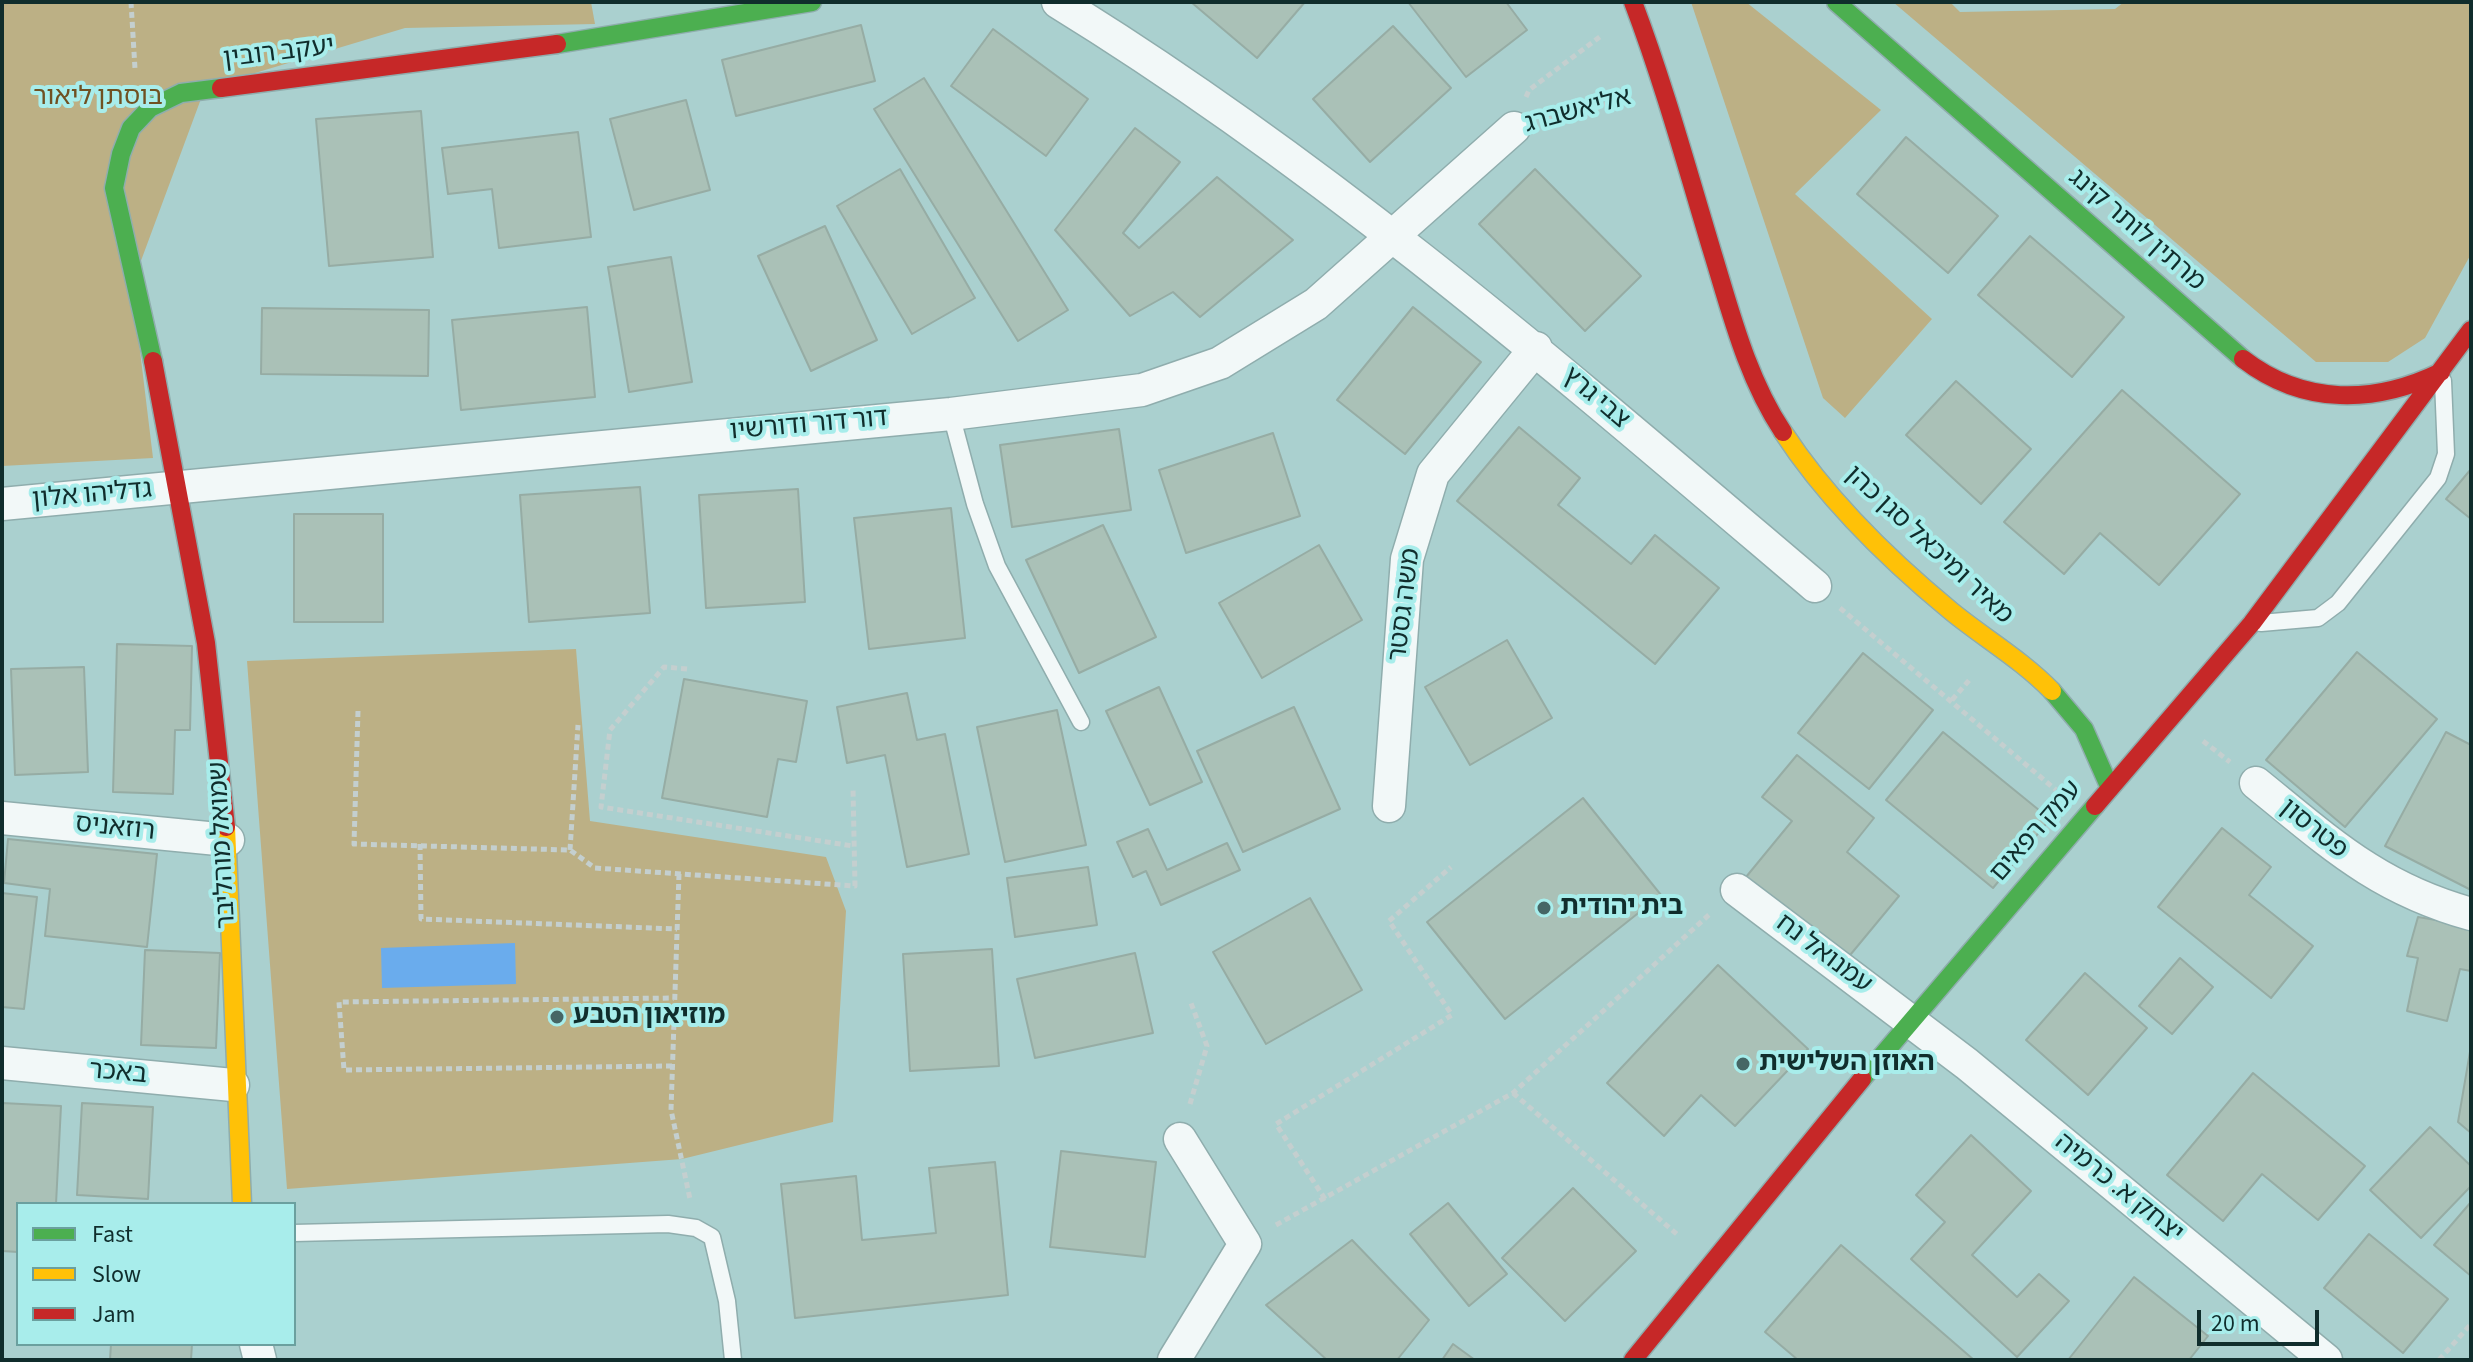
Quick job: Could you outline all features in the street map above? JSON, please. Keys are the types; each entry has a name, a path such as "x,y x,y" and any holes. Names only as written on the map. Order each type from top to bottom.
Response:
{"street":[{"name":"יעקב רובין","path":"135,120 155,103 181,93 598,39 812,2"},
{"name":"צבי גרץ","path":"1058,2 1165,67 1270,141 1392,240 1536,348 1815,586"},
{"name":"מאיר ומיכאל סגן כהן","path":"1633,2 1751,375 1791,445 1825,489 1887,552 1951,611 2058,694 2088,732 2110,788"},
{"name":"מרתין לותר קינג","path":"1836,2 2246,362 2288,385 2327,395 2367,397 2396,391 2441,372"},
{"path":"135,120 120,149 114,188 182,489"},
{"name":"אליאשברג","path":"1392,240 1514,128"},
{"name":"דור דור ודורשיו","path":"182,489 951,414 1142,390 1181,379 1268,337 1316,304 1392,240"},
{"name":"עמק רפאים","path":"1633,1360 1910,1020 2252,623 2471,330"},
{"name":"משה גסטר","path":"1389,806 1407,559 1433,474 1536,348"},
{"name":"גדליהו אלון","path":"2,504 182,489"},
{"name":"שמואל מוהליבר","path":"182,489 215,711 228,840 233,1085 242,1202"},
{"name":"פטרסון","path":"2256,783 2358,866 2396,887 2471,914"},
{"name":"רוזאניס","path":"2,818 228,840"},
{"name":"עמנואל נח","path":"1737,890 1910,1020"},
{"name":"יצחק א. כרמיה","path":"1910,1020 2326,1360"},
{"name":"באכר","path":"2,1063 233,1085"},
{"path":"1174,1360 1245,1244 1180,1139"}],"lane":[{"path":"2252,623 2318,618 2338,603 2438,478 2446,454 2441,372"},
{"path":"951,414 975,504 997,566 1081,722"},
{"path":"296,1233 668,1224 696,1228 712,1237 727,1301 733,1360"}],"path":[{"path":"131,2 135,120"},
{"path":"1562,65 1591,43"},
{"name":"אליאשברג","path":"1514,128 1662,90"},
{"path":"1815,586 2063,796 2099,757"},
{"path":"687,669 664,667 610,730 601,807 853,846"},
{"path":"358,711 354,844 570,850 595,868 855,886 853,788"},
{"name":"פטרסון","path":"2172,717 2256,783"},
{"path":"570,850 578,725"},
{"path":"420,844 421,919 677,929"},
{"path":"1325,1199 1276,1124 1452,1015 1389,921 1451,867"},
{"path":"679,874 671,1110 696,1228"},
{"path":"1245,1244 1513,1093 1737,890"},
{"path":"672,1066 344,1070 339,1002 674,998"},
{"path":"1180,1139 1207,1046 1191,1003"},
{"path":"1513,1093 1711,1262"},
{"path":"2439,1360 2471,1324"}],"green space":[{"name":"בוסתן ליאור","path":"2,2 591,2 595,24 405,28 205,88 132,285 153,458 2,466"},
{"path":"1691,2 1746,2 1881,110 1795,194 1932,319 1845,418 1823,398"},
{"path":"1893,2 1950,2 1960,12 2115,9 2124,2 2471,2 2471,254 2425,338 2388,362 2316,362"},
{"path":"576,649 590,821 826,857 846,911 833,1122 682,1159 287,1189 247,661"}],"water":[{"path":"515,943 516,984 382,988 381,948"}],"building":[{"path":"1191,2 1305,2 1257,58"},
{"path":"1408,2 1506,2 1527,30 1466,77"},
{"path":"861,25 875,81 736,116 722,60"},
{"path":"1393,26 1451,88 1370,162 1313,99"},
{"path":"993,29 1088,99 1046,156 951,86"},
{"path":"924,78 1068,310 1018,341 874,109"},
{"path":"686,100 710,190 634,210 610,119"},
{"path":"421,111 433,257 329,266 316,119"},
{"path":"1135,128 1180,162 1123,233 1139,248 1217,177 1293,240 1200,317 1173,292 1130,316 1055,230"},
{"path":"578,132 591,237 499,248 492,189 448,194 442,148"},
{"path":"1906,137 1998,216 1948,273 1857,194"},
{"path":"900,169 975,298 912,334 837,206"},
{"path":"1535,169 1641,276 1585,331 1479,224"},
{"path":"825,226 877,340 811,371 758,256"},
{"path":"2030,236 2124,317 2072,377 1978,295"},
{"path":"671,257 692,382 629,392 608,267"},
{"path":"587,307 595,397 461,410 452,320"},
{"path":"1413,307 1481,362 1405,454 1337,400"},
{"path":"262,308 429,310 428,376 261,374"},
{"path":"1956,381 2031,449 1981,504 1906,435"},
{"path":"2122,390 2240,494 2159,585 2100,533 2064,574 2004,522"},
{"path":"1519,427 1580,478 1558,505 1631,564 1655,535 1719,588 1655,664 1457,501"},
{"path":"1119,429 1131,510 1012,527 1000,445"},
{"path":"1273,433 1300,516 1186,553 1159,470"},
{"path":"2471,469 2471,519 2446,499"},
{"path":"640,487 650,613 529,622 520,495"},
{"path":"798,489 805,602 706,608 699,495"},
{"path":"951,508 965,638 869,649 854,518"},
{"path":"294,514 383,514 383,622 294,622"},
{"path":"1103,525 1156,637 1079,673 1026,560"},
{"path":"1319,545 1362,620 1262,678 1219,603"},
{"path":"1507,640 1552,718 1470,765 1425,687"},
{"path":"117,644 192,646 190,730 175,730 173,794 113,792"},
{"path":"2357,652 2437,719 2345,827 2266,760"},
{"path":"1863,653 1933,710 1869,789 1798,733"},
{"path":"84,667 88,772 15,775 11,669"},
{"path":"684,679 807,701 796,762 778,759 767,817 662,798"},
{"path":"1159,687 1202,782 1150,805 1106,711"},
{"path":"907,693 917,740 945,734 969,854 907,867 885,755 847,763 837,707"},
{"path":"1294,707 1340,809 1243,852 1197,751"},
{"path":"1057,710 1086,845 1005,862 977,727"},
{"path":"1943,732 2050,819 1993,888 1886,800"},
{"path":"2446,732 2471,745 2471,890 2385,846"},
{"path":"1797,755 1874,818 1847,852 1899,896 1846,960 1746,877 1792,821 1762,797"},
{"name":"בית יהודית","path":"1583,798 1661,895 1505,1019 1427,922"},
{"path":"2222,828 2271,867 2249,895 2313,946 2271,998 2158,907"},
{"path":"1148,829 1167,870 1227,843 1240,870 1161,905 1146,871 1133,877 1117,842"},
{"path":"8,839 157,854 147,947 45,936 50,889 4,883"},
{"path":"1088,867 1097,925 1015,937 1007,878"},
{"path":"2,893 37,897 24,1009 2,1007"},
{"path":"1310,898 1362,990 1266,1044 1213,952"},
{"path":"2418,917 2471,926 2471,971 2460,969 2447,1021 2407,1011 2418,958 2407,956"},
{"path":"992,949 999,1066 910,1071 903,954"},
{"path":"145,950 220,953 216,1048 141,1045"},
{"path":"1135,953 1153,1033 1035,1058 1017,979"},
{"path":"2180,958 2213,987 2172,1034 2139,1006"},
{"path":"1718,965 1808,1049 1735,1126 1701,1095 1664,1136 1607,1083"},
{"path":"2085,973 2147,1028 2088,1095 2026,1040"},
{"path":"2471,1046 2471,1133 2458,1122"},
{"path":"2253,1073 2365,1166 2318,1220 2262,1174 2223,1221 2167,1175"},
{"path":"2,1103 61,1106 56,1202 16,1202 16,1252 2,1251"},
{"path":"82,1103 153,1107 148,1199 77,1195"},
{"path":"2430,1127 2471,1166 2471,1186 2421,1238 2370,1190"},
{"path":"1971,1135 2031,1191 1972,1255 2017,1297 2039,1274 2069,1301 2017,1357 1911,1259 1945,1222 1916,1195"},
{"path":"1061,1151 1156,1162 1145,1257 1050,1247"},
{"path":"995,1162 1008,1295 795,1318 781,1184 856,1176 862,1240 936,1233 929,1168"},
{"path":"1573,1188 1636,1251 1565,1321 1502,1258"},
{"path":"2471,1202 2471,1276 2434,1245"},
{"path":"1448,1203 1507,1274 1469,1306 1410,1234"},
{"path":"2369,1234 2448,1299 2403,1353 2324,1288"},
{"path":"1352,1240 1429,1320 1397,1360 1327,1360 1266,1305"},
{"path":"1841,1245 1974,1360 1798,1360 1765,1332"},
{"path":"2134,1277 2208,1336 2189,1360 2068,1360"},
{"path":"1453,1344 1475,1360 1442,1360"},
{"path":"111,1346 192,1346 191,1360 110,1360"}],"traffic: fast":[{"path":"557,44 812,2"},
{"path":"1836,2 2243,359"},
{"path":"153,361 114,188 121,154 131,128 150,108 181,93 221,88"},
{"path":"2052,691 2084,729 2110,788"},
{"path":"1862,1079 2095,806"}],"traffic: slow":[{"path":"1783,432 1819,482 1882,550 1951,611 2016,659 2052,691"},
{"path":"226,827 242,1202"}],"traffic: jam":[{"path":"1633,2 1665,95 1741,344 1759,390 1783,432"},
{"path":"221,88 557,44"},
{"path":"2095,806 2252,623 2471,330"},
{"path":"2243,359 2290,385 2340,395 2391,390 2441,372"},
{"path":"153,361 206,643 226,827"},
{"path":"1633,1360 1862,1079"}],"place":[{"name":"בית יהודית","path":"1544,908"},
{"name":"מוזיאון הטבע","path":"557,1017"},
{"name":"האוזן השלישית","path":"1743,1064"}]}
